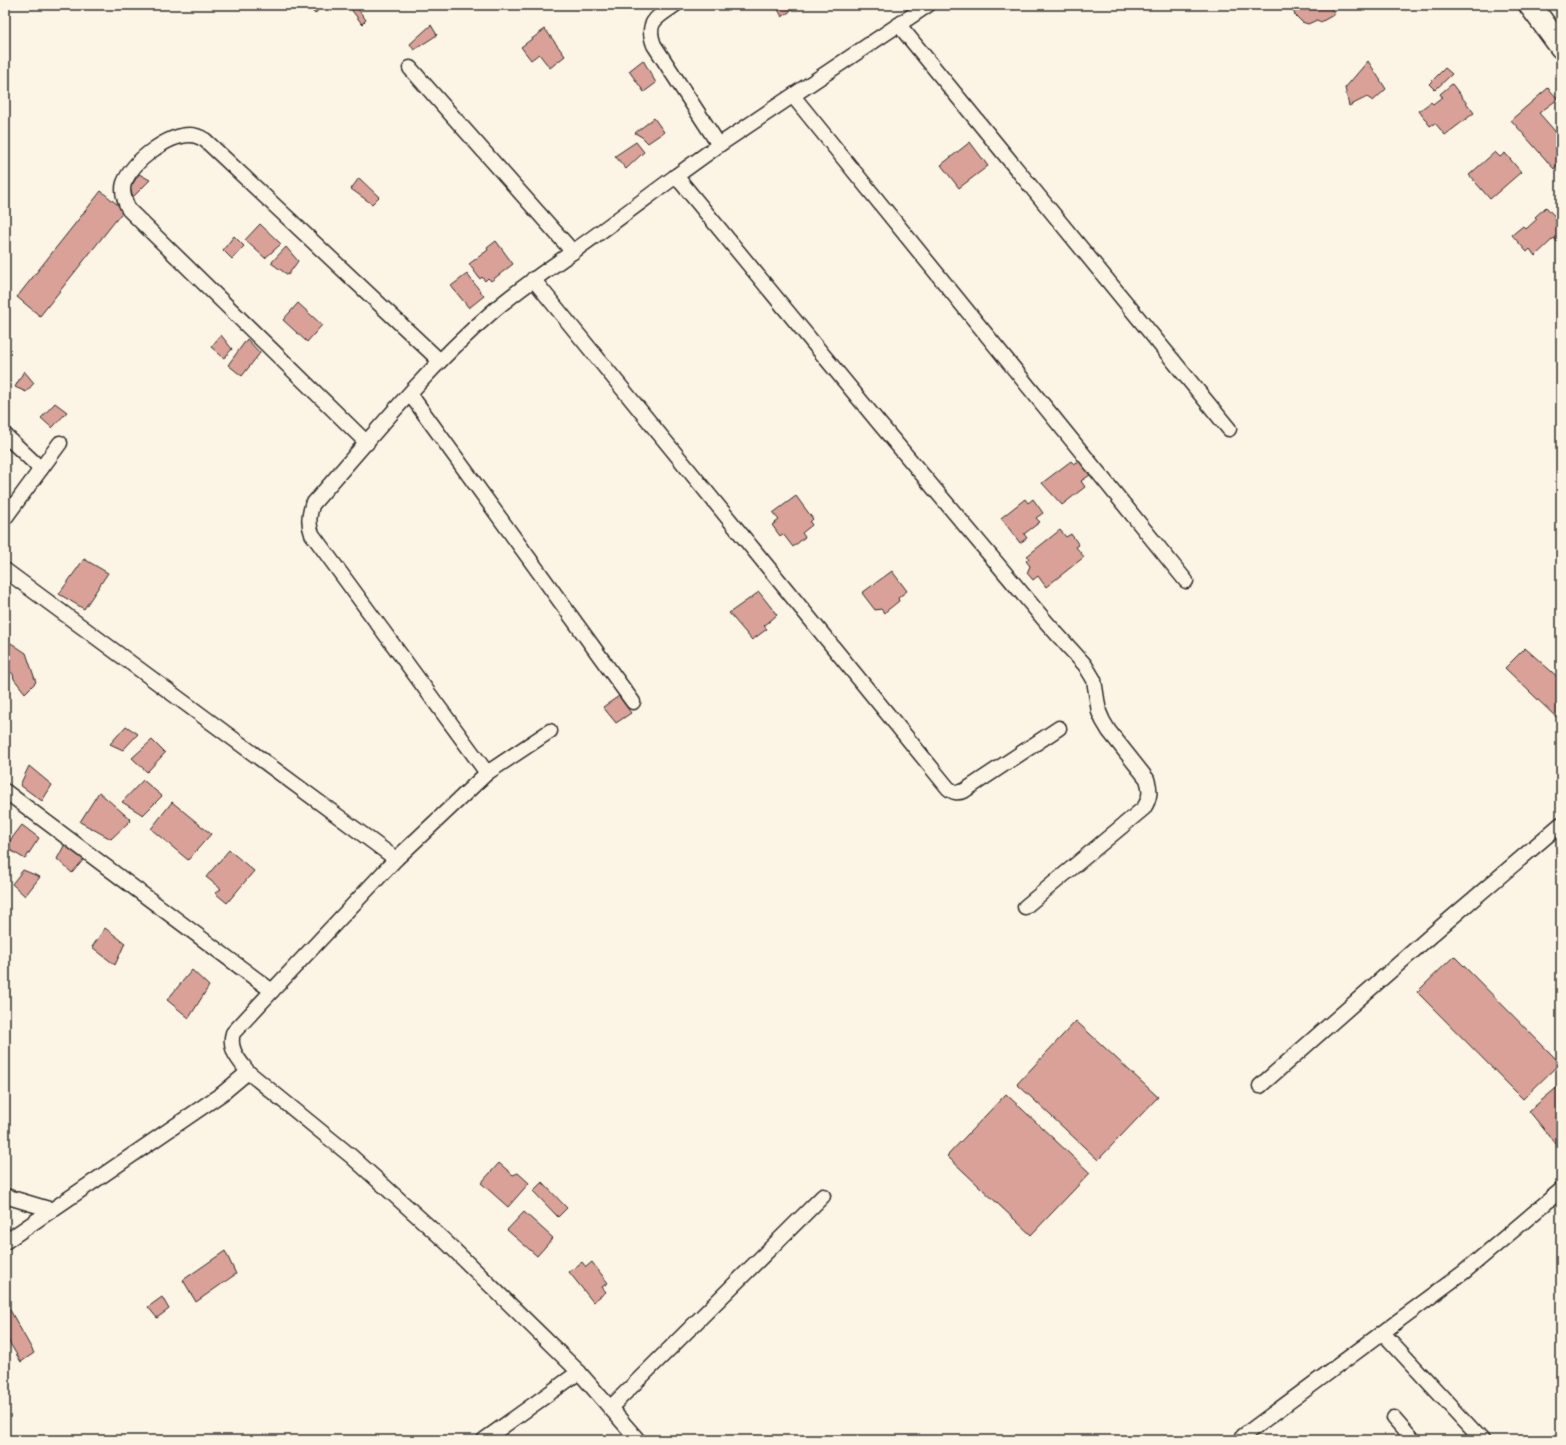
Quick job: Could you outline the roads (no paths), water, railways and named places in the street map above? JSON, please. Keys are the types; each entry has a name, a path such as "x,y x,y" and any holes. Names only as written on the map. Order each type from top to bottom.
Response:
{"main road":[{"path":"1530,5 1561,47"}],"street":[{"path":"675,5 653,22 651,26 651,38 654,45 719,145"},
{"path":"487,773 312,534 308,517 312,505 440,361 492,312 533,279 573,252 719,145 928,5"},
{"path":"899,25 1230,429"},
{"path":"410,68 573,252"},
{"path":"793,96 1186,581"},
{"path":"367,443 129,210 124,197 124,183 132,170 153,150 172,139 191,135 206,140 440,361"},
{"path":"676,176 1046,623 1085,665 1094,680 1099,712 1106,726 1147,779 1150,788 1150,795 1144,808 1025,907"},
{"path":"533,279 952,792 958,793 964,791 1059,728"},
{"path":"410,394 633,702"},
{"path":"5,435 41,469"},
{"path":"5,518 60,443"},
{"path":"5,570 396,859"},
{"path":"550,732 487,773 396,859 233,1033 231,1039 232,1050 248,1072 351,1156 446,1242 579,1372 638,1440"},
{"path":"5,790 272,991"},
{"path":"1260,1086 1436,931 1561,824"},
{"path":"5,1242 223,1093 248,1072"},
{"path":"1243,1436 1464,1272 1561,1190"},
{"path":"5,1196 52,1210"},
{"path":"610,1408 823,1196"},
{"path":"1383,1333 1482,1440"},
{"path":"484,1440 579,1372"},
{"path":"1394,1418 1413,1440"}]}
